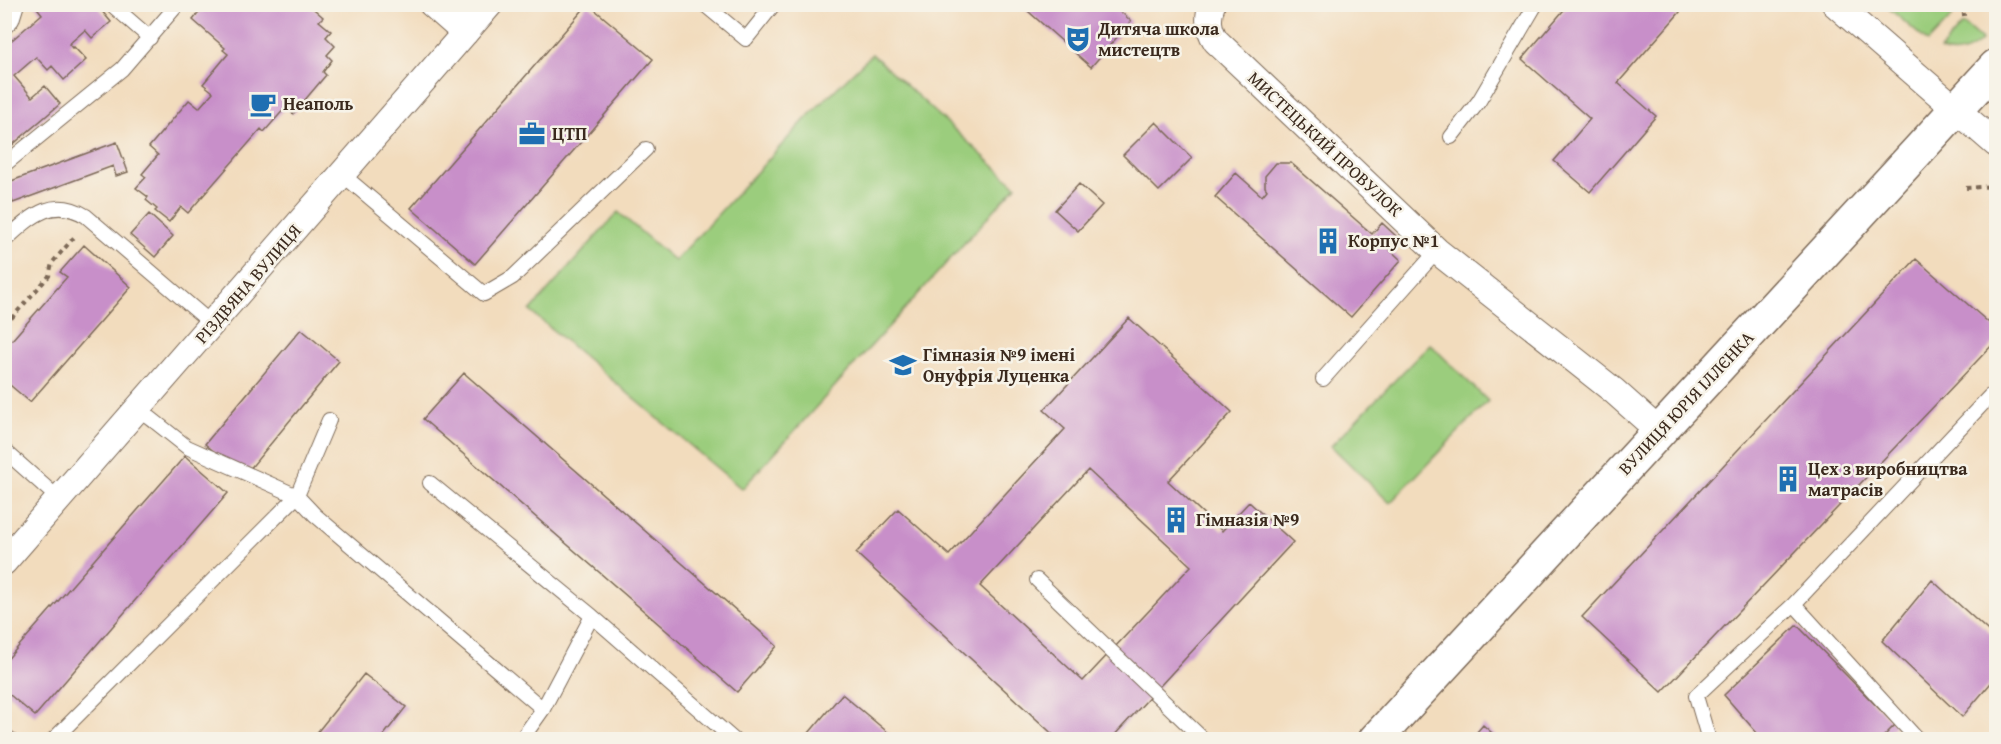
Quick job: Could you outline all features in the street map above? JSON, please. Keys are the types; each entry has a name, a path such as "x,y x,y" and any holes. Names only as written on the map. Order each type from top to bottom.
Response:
{"street":[{"path":"432,4 465,33"},
{"name":"РІЗДВЯНА ВУЛИЦЯ","path":"4,562 490,4"},
{"name":"МИСТЕЦЬКИЙ ПРОВУЛОК","path":"1212,4 1208,15 1209,25 1216,41 1437,251 1614,391 1660,432"},
{"path":"1835,4 1996,144"},
{"name":"ВУЛИЦЯ ЮРІЯ ІЛЛЄНКА","path":"1375,740 1996,66"}],"lane":[{"path":"4,28 12,20 17,4"},
{"path":"111,4 150,38"},
{"path":"4,165 107,83 150,38 178,4"},
{"path":"704,4 746,39 774,4"},
{"path":"1452,137 1479,101 1536,4"},
{"path":"343,175 484,294 513,277 646,149"},
{"path":"4,241 35,215 47,209 61,206 74,209 89,219 212,324"},
{"path":"1323,379 1437,251"},
{"path":"1709,740 1696,696 1794,604 1990,396"},
{"path":"139,409 186,447 297,496 315,514 543,709"},
{"path":"53,740 297,496 329,420"},
{"path":"4,450 59,499"},
{"path":"430,483 592,616 734,740"},
{"path":"1037,580 1204,740"},
{"path":"1794,604 1918,740"},
{"path":"521,740 543,709 592,616"},
{"path":"4,735 11,740"}],"path":[{"path":"1963,4 1964,16"},
{"path":"1966,188 1996,186"},
{"path":"4,323 8,322 49,276 52,263 89,219"}],"green space":[{"path":"1885,5 1941,5 1952,14 1952,17 1928,42"},
{"path":"1962,25 1982,40 1962,52 1951,53 1940,50"},
{"path":"872,54 1016,186 742,489 530,311 618,212 675,261 811,113"},
{"path":"1430,344 1488,401 1390,503 1331,446"}],"building":[{"path":"34,4 96,4 111,22 92,38 85,30 69,44 86,60 64,80 52,66 48,70 36,57 14,76 32,97 45,86 60,104 4,152 4,47 42,14"},
{"path":"206,4 308,4 323,17 319,21 331,31 326,37 335,46 327,55 332,60 323,72 326,75 293,114 286,107 264,132 261,129 188,213 181,207 169,222 155,211 157,209 146,200 148,197 136,188 146,177 142,174 158,155 149,147 189,100 199,108 213,92 203,84 228,54 223,50 225,48 193,20"},
{"name":"ЦТП","path":"588,4 653,59 475,264 411,208"},
{"path":"1020,4 1112,4 1131,21 1091,67"},
{"path":"1569,4 1671,4 1680,12 1618,83 1656,116 1590,192 1554,161 1590,119 1522,59"},
{"path":"1156,122 1192,158 1159,191 1123,155"},
{"path":"117,142 128,172 116,176 113,166 13,203 6,183"},
{"name":"Корпус №1","path":"1276,163 1291,163 1372,234 1382,223 1396,236 1387,247 1401,260 1351,317 1215,197 1236,173 1262,196 1267,190 1265,176"},
{"path":"1079,184 1102,205 1078,231 1055,210"},
{"path":"149,214 173,236 155,257 130,235"},
{"path":"84,245 131,287 30,402 4,380 4,336 12,340 67,277 60,272"},
{"name":"Цех з виробництва матрасів","path":"1916,259 1996,329 1996,341 1662,692 1582,617"},
{"name":"Гімназія №9","path":"1129,318 1232,412 1168,481 1222,531 1249,502 1293,542 1110,740 1059,740 856,553 898,509 949,555 1065,429 1044,410","holes":["1088,470 1191,566 1083,681 980,586"]},
{"path":"301,329 339,361 244,476 205,444"},
{"path":"464,373 777,646 737,692 423,419"},
{"path":"185,456 228,493 35,716 4,690 4,663"},
{"path":"1932,580 1996,638 1996,677 1962,717 1882,641"},
{"path":"1797,625 1895,725 1880,740 1763,740 1724,695"},
{"path":"364,674 406,707 380,740 311,740"},
{"path":"842,694 891,735 887,740 803,740"},
{"path":"1483,725 1500,740 1470,740"}],"place":[{"name":"Дитяча школа мистецтв","path":"1078,39"},
{"name":"Неаполь","path":"263,104"},
{"name":"ЦТП","path":"532,134"},
{"name":"Корпус №1","path":"1328,241"},
{"name":"Гімназія №9 імені Онуфрія Луценка","path":"903,365"},
{"name":"Цех з виробництва матрасів","path":"1788,479"},
{"name":"Гімназія №9","path":"1176,520"}]}
